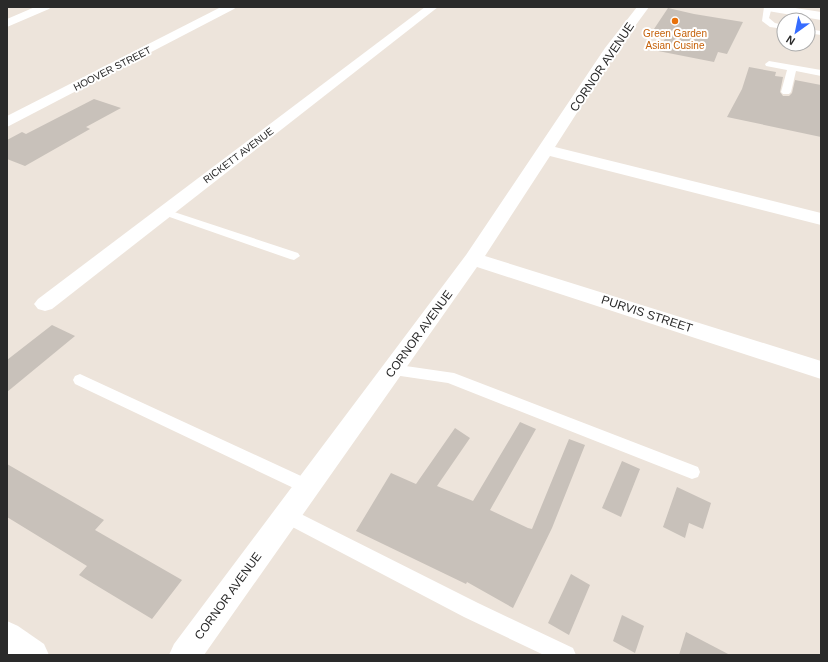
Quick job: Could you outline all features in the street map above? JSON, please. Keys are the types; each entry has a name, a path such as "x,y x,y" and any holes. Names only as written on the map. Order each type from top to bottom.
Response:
{"street":[{"path":"7,23 45,7"},
{"name":"HOOVER STREET","path":"7,122 230,7"},
{"name":"RICKETT AVENUE","path":"44,304 432,7"},
{"name":"CORNOR AVENUE","path":"185,655 473,259 593,79 610,51 643,7"},
{"path":"768,7 821,16"},
{"path":"546,150 821,219"},
{"name":"PURVIS STREET","path":"473,259 821,370"},
{"path":"7,637 33,655"}],"lane":[{"path":"768,7 765,19 776,26"},
{"path":"769,64 821,73"},
{"path":"786,92 792,69"},
{"path":"164,212 294,256"},
{"path":"392,370 449,377 692,472"},
{"path":"80,380 308,487"},
{"path":"287,515 471,610 566,655"}],"building":[{"path":"668,8 743,22 727,54 718,52 714,62 658,51 669,32 654,29"},
{"path":"749,67 776,72 775,76 783,77 780,92 783,96 789,96 792,93 795,80 821,85 821,137 727,117 742,89"},
{"path":"94,99 121,108 86,127 90,129 25,166 7,159 7,140 22,132 26,134"},
{"path":"52,325 75,336 7,392 7,360"},
{"path":"520,422 536,429 490,510 528,528 532,529 569,439 585,445 552,528 513,608 467,582 466,584 356,531 391,473 416,484 455,428 470,438 437,486 473,501"},
{"path":"622,461 640,469 621,517 602,508"},
{"path":"7,464 104,520 95,530 182,580 152,619 79,575 87,566 7,517"},
{"path":"677,487 711,503 703,529 689,523 685,538 663,527"},
{"path":"571,574 590,585 569,635 548,623"},
{"path":"622,615 644,626 635,653 613,641"},
{"path":"686,632 730,655 679,655"}],"place":[{"name":"Green Garden Asian Cusine","path":"675,21"}]}
